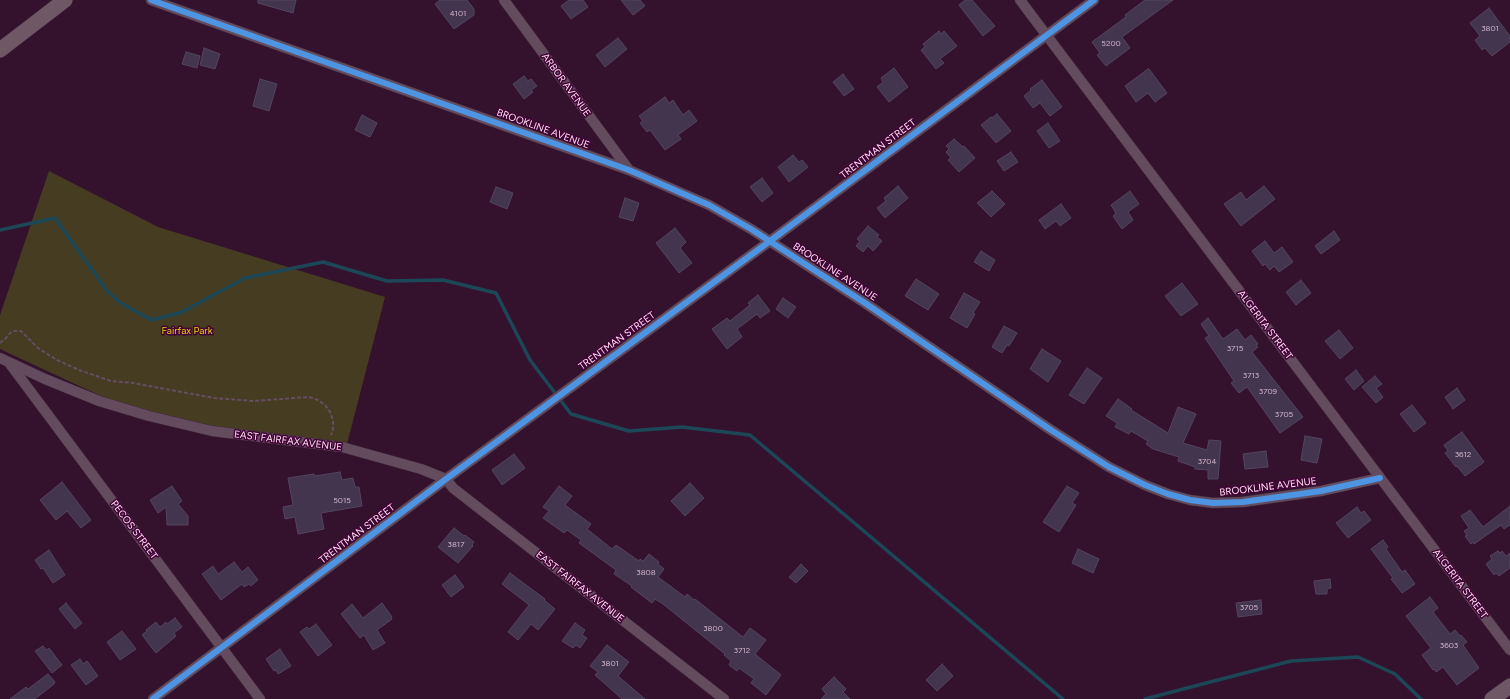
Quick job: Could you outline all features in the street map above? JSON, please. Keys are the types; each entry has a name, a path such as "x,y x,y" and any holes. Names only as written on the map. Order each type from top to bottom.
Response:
{"main road":[{"path":"0,50 65,0"},
{"path":"1492,699 1510,686"}],"street":[{"name":"BROOKLINE AVENUE","path":"151,0 629,170 709,205 770,241 866,303 1051,430 1109,467 1145,485 1168,494 1190,500 1213,503 1243,502 1321,490 1380,478"},
{"name":"ARBOR AVENUE","path":"504,0 629,170"},
{"name":"ALGERITA STREET","path":"1020,0 1510,650"},
{"name":"TRENTMAN STREET","path":"153,699 446,479 570,389 1094,0"},
{"name":"EAST FAIRFAX AVENUE","path":"4,360 99,401 149,416 212,431 342,447 422,469 446,479 453,488 724,699"},
{"name":"PECOS STREET","path":"4,360 260,699"}],"path":[{"path":"0,343 10,333 14,331 21,331 38,348 57,360 79,370 111,381 133,383 214,398 254,401 309,397 318,400 325,405 330,412 333,420 330,445"}],"green space":[{"name":"Fairfax Park","path":"49,171 158,227 385,297 347,444 242,432 161,418 103,397 0,349 0,315"}],"building":[{"path":"258,0 296,0 293,13 258,3"},
{"path":"440,0 467,0 474,9 474,15 454,29 435,4"},
{"path":"569,0 583,0 588,7 571,19 561,6"},
{"path":"621,0 640,0 645,6 633,15"},
{"path":"965,0 972,0 995,26 983,36 959,5"},
{"path":"1145,0 1173,0 1122,37 1130,48 1106,66 1097,55 1100,53 1092,42 1126,17 1125,15"},
{"path":"1489,8 1510,36 1510,42 1492,56 1485,48 1482,50 1475,40 1480,36 1470,23"},
{"path":"939,31 941,34 944,31 957,46 940,59 944,63 936,69 921,50 925,47 923,44"},
{"path":"618,38 627,49 605,67 596,55"},
{"path":"204,48 220,54 215,69 200,65"},
{"path":"186,52 200,56 197,68 182,64"},
{"path":"894,68 908,87 889,102 877,87 883,82 881,78"},
{"path":"1148,69 1167,93 1155,102 1148,93 1136,102 1125,86"},
{"path":"843,74 854,89 844,96 833,82"},
{"path":"524,76 528,81 531,79 537,86 531,90 533,92 524,99 513,84"},
{"path":"260,79 277,84 269,111 253,106"},
{"path":"1042,80 1062,107 1050,116 1040,103 1033,108 1024,96 1031,90 1030,89"},
{"path":"665,97 669,103 673,100 683,115 689,110 697,121 678,135 681,139 665,150 650,130 647,132 640,123 643,121 639,116"},
{"path":"997,114 1011,131 996,143 981,125"},
{"path":"362,115 377,123 370,137 355,130"},
{"path":"1048,123 1060,141 1049,148 1037,131"},
{"path":"954,139 963,147 964,146 975,158 959,172 948,160 951,158 946,152 949,149 946,146"},
{"path":"1011,152 1018,162 1004,171 997,161"},
{"path":"793,155 799,162 802,160 808,167 789,182 778,167"},
{"path":"762,178 773,193 762,202 750,187"},
{"path":"898,186 908,198 885,218 877,208 886,201 884,198"},
{"path":"1264,186 1275,199 1241,226 1224,204 1241,192 1246,200"},
{"path":"496,187 513,193 507,209 490,202"},
{"path":"992,191 1005,204 991,217 977,203"},
{"path":"1130,191 1139,204 1128,212 1133,220 1122,229 1113,216 1116,213 1111,205"},
{"path":"625,198 639,203 633,221 619,217"},
{"path":"1061,204 1071,218 1060,226 1056,221 1045,229 1039,220"},
{"path":"868,226 879,235 877,237 882,241 873,251 868,246 863,252 856,246 860,241 857,239"},
{"path":"675,228 686,242 680,248 692,263 679,273 656,243"},
{"path":"1334,231 1340,240 1321,254 1315,246"},
{"path":"1265,241 1274,253 1282,247 1293,262 1279,272 1274,266 1270,270 1265,264 1263,266 1252,251"},
{"path":"981,251 995,260 989,271 974,262"},
{"path":"916,279 939,294 928,310 905,296"},
{"path":"1301,280 1311,293 1296,305 1286,292"},
{"path":"1182,283 1198,304 1181,316 1165,296"},
{"path":"964,293 980,302 973,313 975,314 967,328 950,318"},
{"path":"758,295 770,311 760,318 757,314 737,329 742,337 727,349 712,329 727,318 730,321 750,305 748,303"},
{"path":"783,298 796,307 788,318 776,309"},
{"path":"1208,318 1223,339 1237,329 1245,340 1251,335 1258,344 1256,345 1258,347 1252,352 1303,417 1280,433 1247,387 1239,393 1231,383 1234,381 1205,338 1209,336 1201,324"},
{"path":"1004,326 1017,333 1009,346 1007,345 1002,353 992,347"},
{"path":"1339,330 1353,348 1340,359 1325,341"},
{"path":"1042,349 1061,361 1048,382 1030,369"},
{"path":"1087,368 1102,378 1084,404 1069,395"},
{"path":"1356,370 1364,381 1354,390 1345,379"},
{"path":"1375,376 1382,384 1376,388 1383,397 1376,403 1362,387"},
{"path":"1457,388 1465,400 1453,409 1445,397"},
{"path":"1118,399 1132,409 1131,410 1168,433 1178,407 1196,414 1183,443 1207,450 1209,440 1221,441 1218,479 1208,479 1208,470 1195,469 1195,467 1178,461 1179,457 1153,449 1146,444 1148,441 1131,431 1129,434 1115,427 1117,423 1106,416"},
{"path":"1412,405 1426,423 1414,432 1400,414"},
{"path":"1462,432 1484,462 1465,476 1445,453 1448,451 1444,445"},
{"path":"1305,436 1322,439 1317,463 1301,460"},
{"path":"1266,451 1268,467 1245,469 1243,454"},
{"path":"514,454 525,468 502,485 492,470"},
{"path":"340,472 342,480 353,478 355,487 359,487 362,506 321,513 324,529 298,534 295,517 285,519 283,507 293,505 288,478"},
{"path":"62,482 91,520 81,528 67,511 56,520 40,500"},
{"path":"690,483 704,498 685,516 671,501"},
{"path":"172,486 182,501 178,504 188,516 188,525 167,525 166,507 158,513 150,500"},
{"path":"559,486 572,496 565,505 591,524 587,529 612,549 616,545 639,561 640,559 643,561 649,554 659,562 658,564 664,569 658,577 685,597 687,594 694,600 695,599 743,637 750,628 766,640 755,654 781,675 766,695 751,683 754,679 739,668 737,671 729,665 731,661 724,655 725,654 663,604 655,599 652,603 631,587 632,586 614,574 616,570 579,543 581,540 567,530 564,533 543,518 549,511 543,507"},
{"path":"1067,486 1079,493 1072,503 1076,505 1059,532 1043,522"},
{"path":"1510,506 1510,525 1504,529 1501,525 1474,544 1473,542 1471,544 1465,536 1467,535 1464,531 1469,528 1461,516 1470,510 1483,527"},
{"path":"1357,507 1361,513 1364,511 1371,520 1348,538 1336,523"},
{"path":"454,528 474,542 472,545 473,546 458,563 438,547"},
{"path":"1383,540 1388,547 1386,549 1402,572 1405,570 1415,584 1402,593 1391,579 1393,578 1371,549"},
{"path":"1078,549 1099,559 1093,573 1072,563"},
{"path":"49,550 65,575 53,583 43,568 41,569 35,560"},
{"path":"1498,551 1500,553 1502,551 1506,556 1510,553 1510,568 1499,576 1496,573 1494,575 1486,564 1492,559 1490,556"},
{"path":"234,562 242,572 248,567 258,580 251,586 249,584 244,587 242,584 221,600 202,574 213,566 218,574"},
{"path":"801,564 808,571 796,583 789,577"},
{"path":"510,573 545,599 544,600 555,609 538,630 531,624 518,640 508,632 529,605 502,584"},
{"path":"455,575 464,587 451,597 442,585"},
{"path":"1330,579 1331,588 1327,589 1327,594 1316,594 1314,581"},
{"path":"1430,597 1438,608 1433,612 1450,634 1455,630 1467,642 1463,645 1479,668 1457,685 1443,667 1436,672 1434,669 1433,670 1422,655 1431,648 1406,616"},
{"path":"1261,600 1262,614 1238,617 1236,603"},
{"path":"66,603 82,623 75,629 59,609"},
{"path":"382,603 392,619 377,630 385,643 373,650 364,635 360,638 341,614 352,604 363,618"},
{"path":"175,618 182,627 174,633 176,636 156,653 142,635 156,622 160,627 166,622 167,624"},
{"path":"575,623 585,630 582,635 587,638 580,648 576,645 573,648 562,641"},
{"path":"316,624 332,645 318,656 300,632 307,627 309,629"},
{"path":"122,631 136,649 120,660 107,642"},
{"path":"607,645 629,662 618,676 645,699 622,699 595,675 598,672 590,666"},
{"path":"43,646 46,650 49,648 62,665 52,673 35,651"},
{"path":"280,649 291,666 278,674 276,670 274,671 266,659"},
{"path":"80,659 83,664 87,661 98,676 86,685 71,665"},
{"path":"942,664 953,676 937,691 926,680"},
{"path":"48,674 55,682 54,684 35,699 10,699 26,687 28,689"},
{"path":"834,677 846,689 843,692 850,699 821,699 826,694 822,689"}],"waterway":[{"path":"0,230 55,218 108,292 122,304 152,320 182,312 245,278 323,262 387,281 443,280 496,293 530,360 571,414 629,431 682,427 750,435 1063,699"},
{"path":"1145,699 1291,661 1358,657 1395,674 1421,699"}],"cycle path":[{"path":"151,0 629,170 709,205 751,229 865,303 1051,430 1109,467 1145,485 1168,494 1190,500 1213,503 1243,502 1321,491 1380,478"},
{"path":"153,699 446,479 770,241 1094,0"}]}
